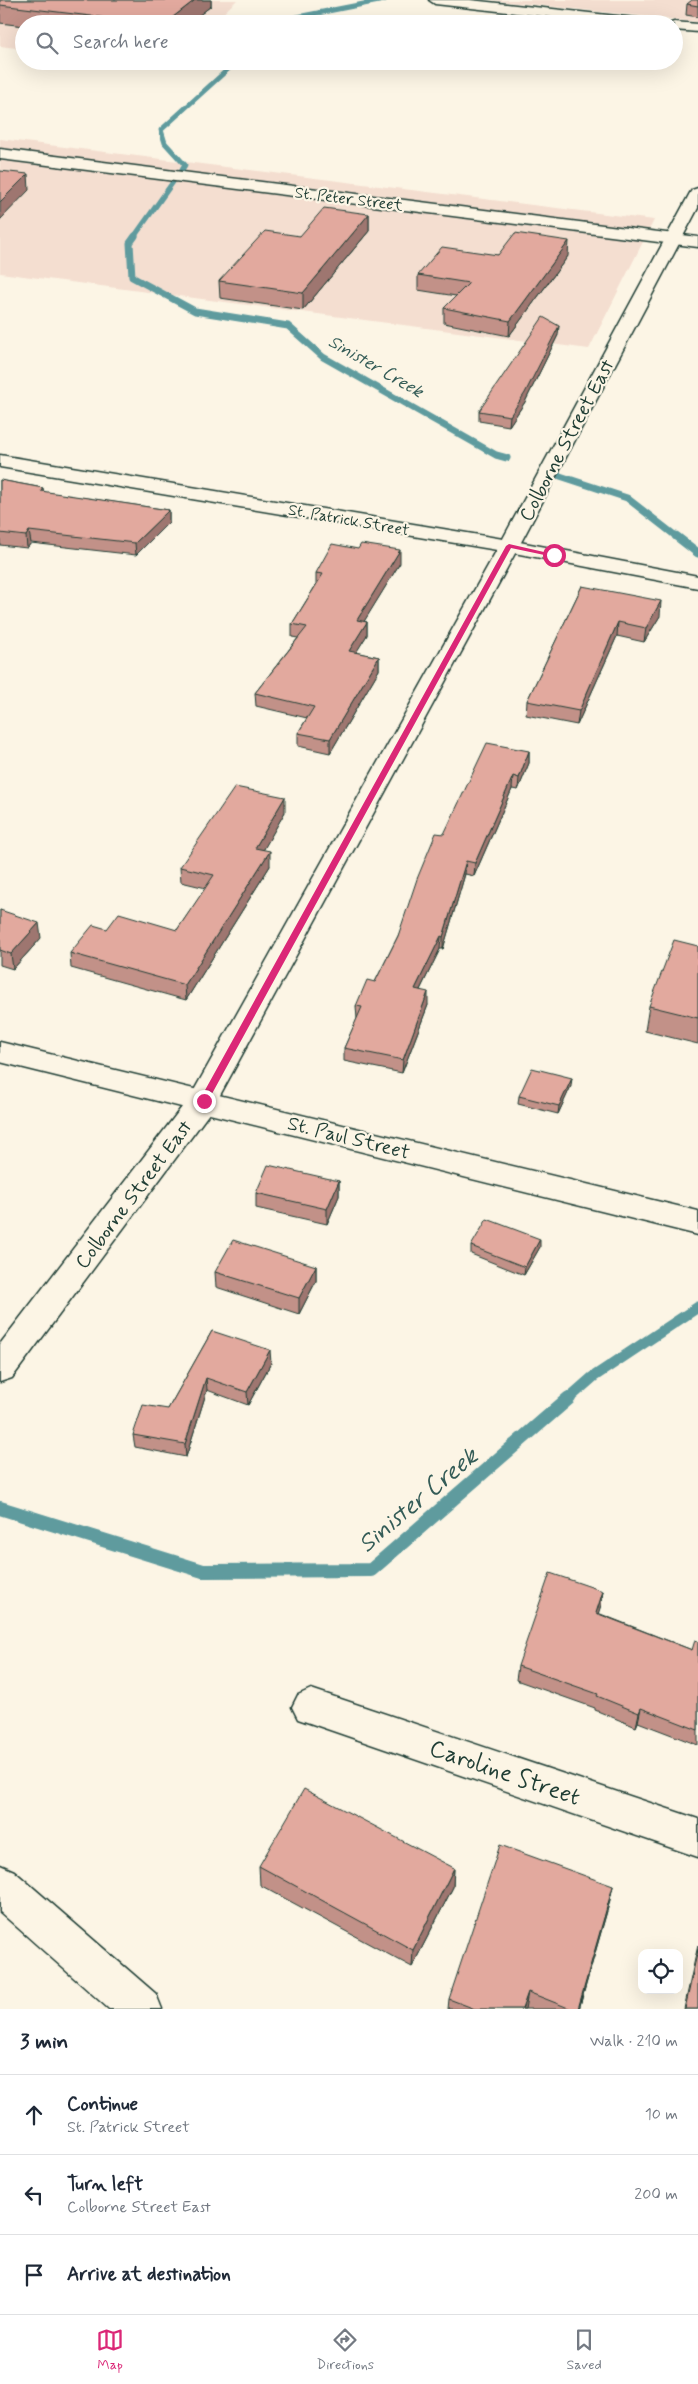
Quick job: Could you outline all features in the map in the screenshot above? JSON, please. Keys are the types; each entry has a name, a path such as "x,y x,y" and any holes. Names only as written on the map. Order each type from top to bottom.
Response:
{"street":[{"path":"435,0 572,15"},
{"path":"683,27 698,28"},
{"name":"St. Peter Street","path":"0,154 698,242"},
{"name":"Colborne Street East","path":"0,1369 204,1101 509,546 698,193"},
{"name":"St. Patrick Street","path":"0,460 509,546 698,582"},
{"name":"St. Paul Street","path":"0,1052 698,1223"},
{"name":"Caroline Street","path":"311,1707 698,1838"},
{"path":"0,1885 141,2009"}],"shaded area":[{"path":"0,0 237,0 221,15 15,15 15,48 0,46"},
{"path":"491,0 698,0 698,22 683,20 683,15 632,15"},
{"path":"0,139 654,220 589,349 0,273"}],"building":[{"path":"0,0 195,0 176,15 83,15 0,5"},
{"path":"692,0 698,0 698,6 687,4"},
{"path":"0,171 28,174 0,202"},
{"path":"324,208 369,214 303,293 219,281 265,231 300,236"},
{"path":"515,233 569,241 510,321 444,308 469,283 418,275 442,247 498,255"},
{"path":"543,317 559,326 525,393 510,416 479,411"},
{"path":"0,480 43,488 41,491 169,510 135,543 29,531 26,536 0,533"},
{"path":"332,544 358,549 361,544 400,550 357,620 367,622 349,651 379,657 330,739 298,733 314,707 255,693 307,627 292,624 323,574 316,573"},
{"path":"582,586 661,601 646,628 618,622 579,711 527,701"},
{"path":"487,743 529,751 519,778 513,776 475,863 466,861 443,937 441,936 415,989 428,992 403,1060 344,1048 362,1007 356,1006 367,980 375,982 398,936 417,879 436,833 444,834"},
{"path":"235,787 285,797 255,848 270,851 185,985 70,953 93,925 107,929 119,913 177,930 214,875 180,867"},
{"path":"0,910 39,923 11,954 0,950"},
{"path":"674,940 698,946 698,1018 649,1006"},
{"path":"532,1068 572,1078 559,1106 519,1096"},
{"path":"268,1165 339,1181 327,1209 256,1193"},
{"path":"487,1219 540,1239 525,1267 471,1246"},
{"path":"233,1240 316,1266 299,1298 215,1272"},
{"path":"212,1331 270,1350 247,1392 206,1378 185,1444 133,1435 143,1405 168,1409"},
{"path":"550,1573 603,1591 596,1613 692,1650 695,1640 698,1641 698,1730 641,1708 639,1713 597,1696 598,1694 518,1666"},
{"path":"304,1789 454,1868 413,1950 259,1866"},
{"path":"500,1845 613,1886 578,2009 571,2009 528,1992 522,2009 475,2009 449,1999"},
{"path":"698,1949 698,2009 685,2009"}],"waterway":[{"name":"Sinister Creek","path":"308,15 384,0"},
{"name":"Sinister Creek","path":"182,170 185,165 165,143 161,130 227,70"},
{"name":"Sinister Creek","path":"134,237 173,182"},
{"name":"Sinister Creek","path":"135,236 130,243 132,277 195,311 288,326 323,357 496,455 507,458"},
{"name":"Sinister Creek","path":"551,473 627,498 677,537"},
{"name":"Sinister Creek","path":"676,536 698,553"},
{"name":"Sinister Creek","path":"568,1399 593,1377 698,1307"},
{"name":"Sinister Creek","path":"0,1508 203,1571 371,1570 569,1398"}],"route":[{"path":"204,1101 509,546 554,555"}]}
